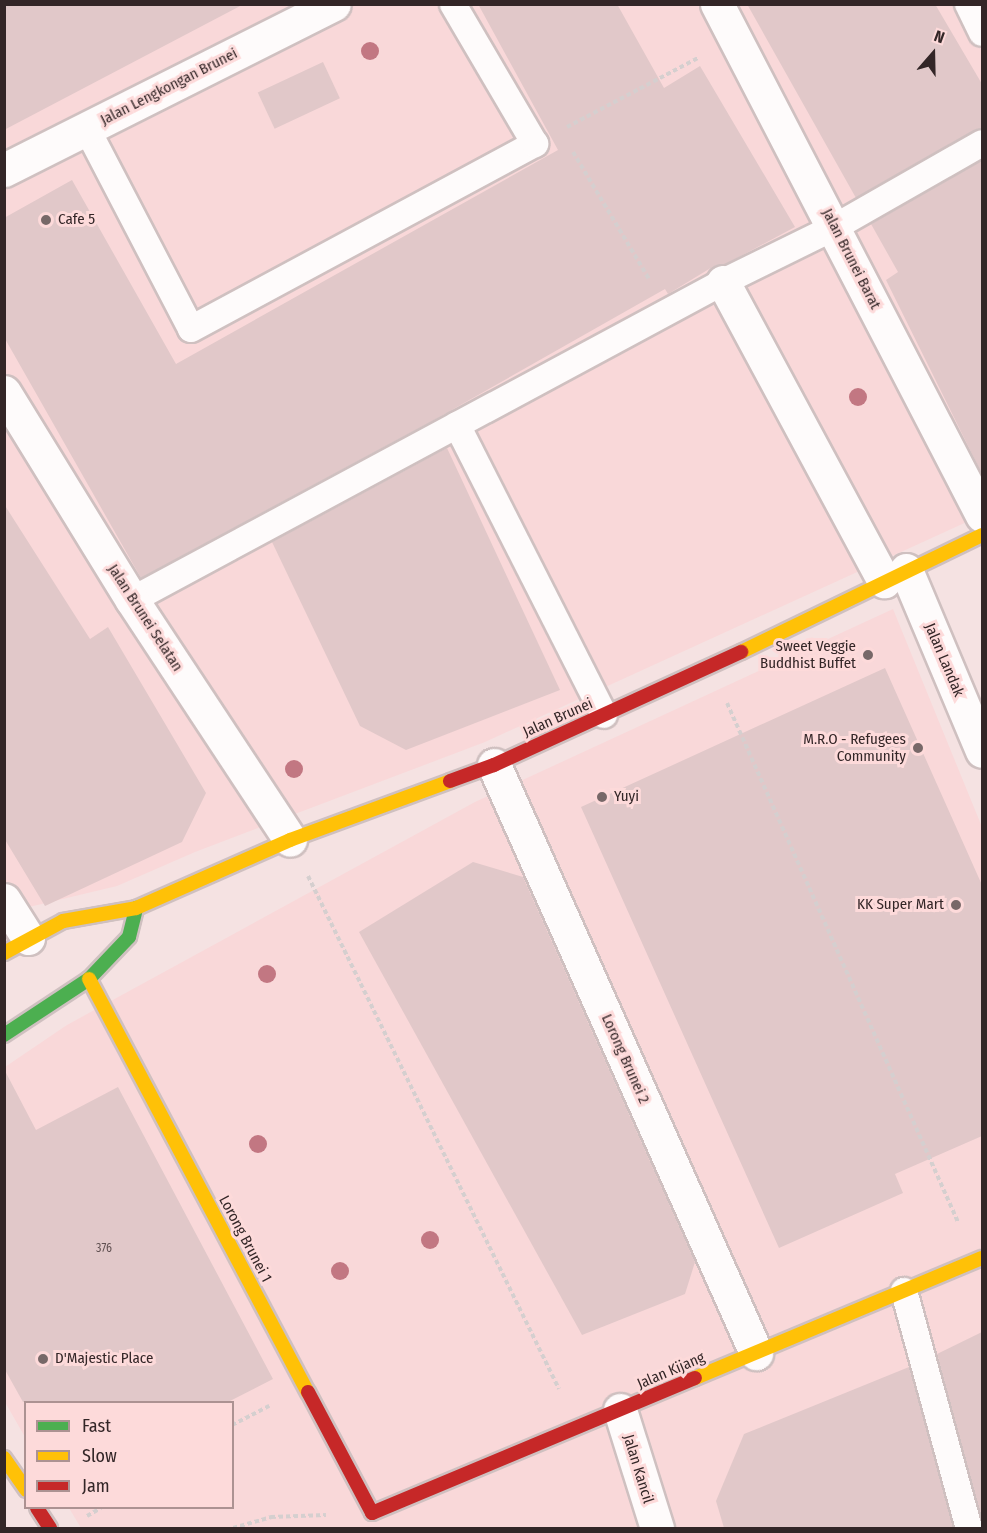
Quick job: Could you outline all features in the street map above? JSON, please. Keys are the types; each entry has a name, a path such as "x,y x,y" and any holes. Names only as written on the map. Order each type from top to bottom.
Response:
{"street":[{"name":"Jalan Lengkongan Brunei","path":"4,170 334,4"},
{"name":"Jalan Brunei Barat","path":"717,4 835,227 982,515"},
{"name":"Jalan Landak","path":"723,282 895,575 982,751"},
{"name":"Jalan Brunei Selatan","path":"4,392 132,600 290,840"},
{"name":"Jalan Brunei","path":"16,946 63,921 136,908 290,840 494,765 710,667 895,575 982,535"},
{"name":"Lorong Brunei 2","path":"494,765 756,1353"},
{"path":"4,900 16,946"},
{"path":"4,1035 89,979 129,937 136,908"},
{"name":"Lorong Brunei 1","path":"89,979 374,1521"},
{"name":"Jalan Kijang","path":"374,1521 578,1428 979,1259"},
{"name":"Jalan Kancil","path":"620,1410 657,1528"},
{"path":"4,1458 24,1487"},
{"path":"38,1509 50,1528"}],"lane":[{"path":"87,129 191,329 535,144 453,4"},
{"path":"968,4 982,33"},
{"path":"132,600 723,282 835,227 982,143"},
{"path":"457,425 604,716"},
{"path":"904,1291 969,1528"}],"path":[{"path":"535,144 736,38"},
{"path":"560,130 668,312"},
{"path":"710,667 979,1259"},
{"path":"290,840 578,1428"},
{"path":"92,1514 100,1509"},
{"path":"232,1528 271,1517 374,1521"}],"shaded area":[{"path":"5,5 982,5 982,515 485,742 195,852 117,886 29,907 5,922"},
{"path":"893,609 982,827 982,1528 81,1528 70,1509 234,1509 234,1401 24,1401 24,1435 5,1402 5,1067 67,1025 475,802"}],"building":[{"path":"4,4 244,4 4,130"},
{"path":"478,4 617,4 664,88 700,66 795,227 726,264 714,266 668,294 665,289 434,420 141,578 4,337 4,218 72,180 176,364 558,150"},
{"path":"747,4 935,4 982,84 982,128 856,198"},
{"path":"323,62 340,98 275,129 258,92"},
{"path":"982,160 982,474 886,280 898,272 871,224"},
{"path":"447,448 560,690 406,750 360,726 272,542"},
{"path":"4,504 90,639 108,627 206,793 182,842 45,906 4,838"},
{"path":"885,668 982,885 982,1136 895,1174 903,1193 779,1248 581,807"},
{"path":"473,862 523,877 695,1262 685,1294 582,1335 359,932"},
{"path":"4,1069 36,1130 118,1087 273,1379 230,1401 23,1402 4,1368"},
{"path":"982,1332 982,1521 937,1354"},
{"path":"909,1367 954,1528 724,1528 716,1501 744,1434"}],"traffic: fast":[{"path":"4,1035 89,979 129,937 136,908"}],"traffic: slow":[{"path":"741,652 982,535"},
{"path":"4,953 63,921 136,908 290,840 450,781"},
{"path":"89,979 308,1392"},
{"path":"695,1378 982,1258"},
{"path":"4,1458 24,1487"}],"traffic: jam":[{"path":"450,781 494,765 741,652"},
{"path":"308,1392 372,1513 695,1378"},
{"path":"38,1509 50,1528"}],"place":[{"name":"Cafe 5","path":"46,220"},
{"name":"Sweet Veggie Buddhist Buffet","path":"868,655"},
{"name":"M.R.O - Refugees Community","path":"918,748"},
{"name":"Yuyi","path":"602,797"},
{"name":"KK Super Mart","path":"956,905"},
{"name":"D'Majestic Place","path":"43,1359"}]}
